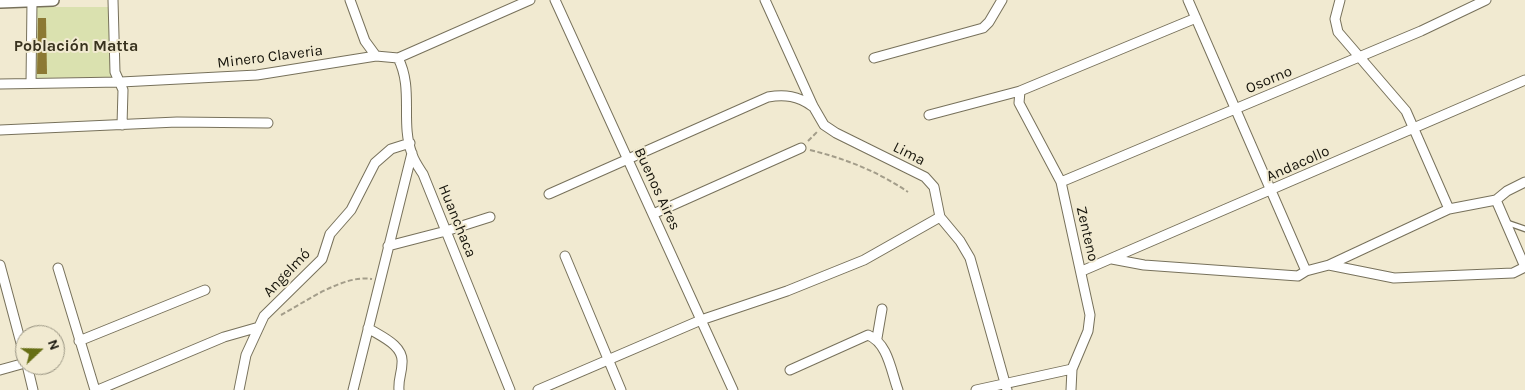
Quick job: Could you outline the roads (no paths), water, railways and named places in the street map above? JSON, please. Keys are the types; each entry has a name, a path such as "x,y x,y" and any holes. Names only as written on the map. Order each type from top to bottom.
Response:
{"street":[{"path":"31,84 33,0"},
{"path":"0,2 53,0"},
{"path":"113,0 115,72 123,90 122,125"},
{"path":"350,0 365,41 376,56"},
{"name":"Minero Claveria","path":"0,84 121,82 257,75 376,56 398,58 530,0"},
{"name":"Buenos Aires","path":"555,0 733,390"},
{"name":"Lima","path":"765,0 813,106 824,125 836,133 925,177 934,187 940,217 960,241 970,258 1006,386"},
{"path":"874,58 983,28 989,22 1002,0"},
{"path":"1188,0 1306,271"},
{"path":"1340,0 1335,19 1338,32 1406,111 1449,209"},
{"name":"Osorno","path":"1061,182 1421,31 1486,0"},
{"path":"929,115 1020,91 1196,18"},
{"name":"Huanchaca","path":"398,58 406,80 412,154 423,174 510,390"},
{"name":"Andacollo","path":"1082,272 1525,80"},
{"name":"Zenteno","path":"1020,91 1020,103 1061,182 1090,315 1088,331 1072,369 1071,390"},
{"path":"549,194 768,97 777,95 795,97 813,106"},
{"path":"0,130 177,122 268,123"},
{"name":"Angelmó","path":"239,390 246,355 264,316 322,259 330,234 351,210 375,163 391,149 410,143"},
{"path":"653,214 801,148"},
{"path":"353,390 412,154"},
{"path":"1112,259 1144,264 1294,276 1329,265 1449,209 1496,200 1508,190 1525,182"},
{"path":"1329,265 1394,278 1513,273 1525,267 1508,223 1496,200"},
{"path":"388,246 446,231 490,216"},
{"path":"538,390 702,320 787,291 864,260 940,217"},
{"path":"565,256 621,390"},
{"path":"0,265 3,291 15,328"},
{"path":"58,268 79,341 96,390 224,337 259,326"},
{"path":"79,341 205,290"},
{"path":"877,338 882,309"},
{"path":"368,328 398,348 403,361 398,380 399,390"},
{"path":"790,370 868,335 877,338 883,347 898,390"},
{"path":"0,370 15,367"},
{"path":"976,390 1006,386 1072,369"},
{"path":"29,375 33,390"}],"lane":[{"path":"1508,223 1525,229"}],"district":[{"name":"Población Matta","path":"76,46"}]}
